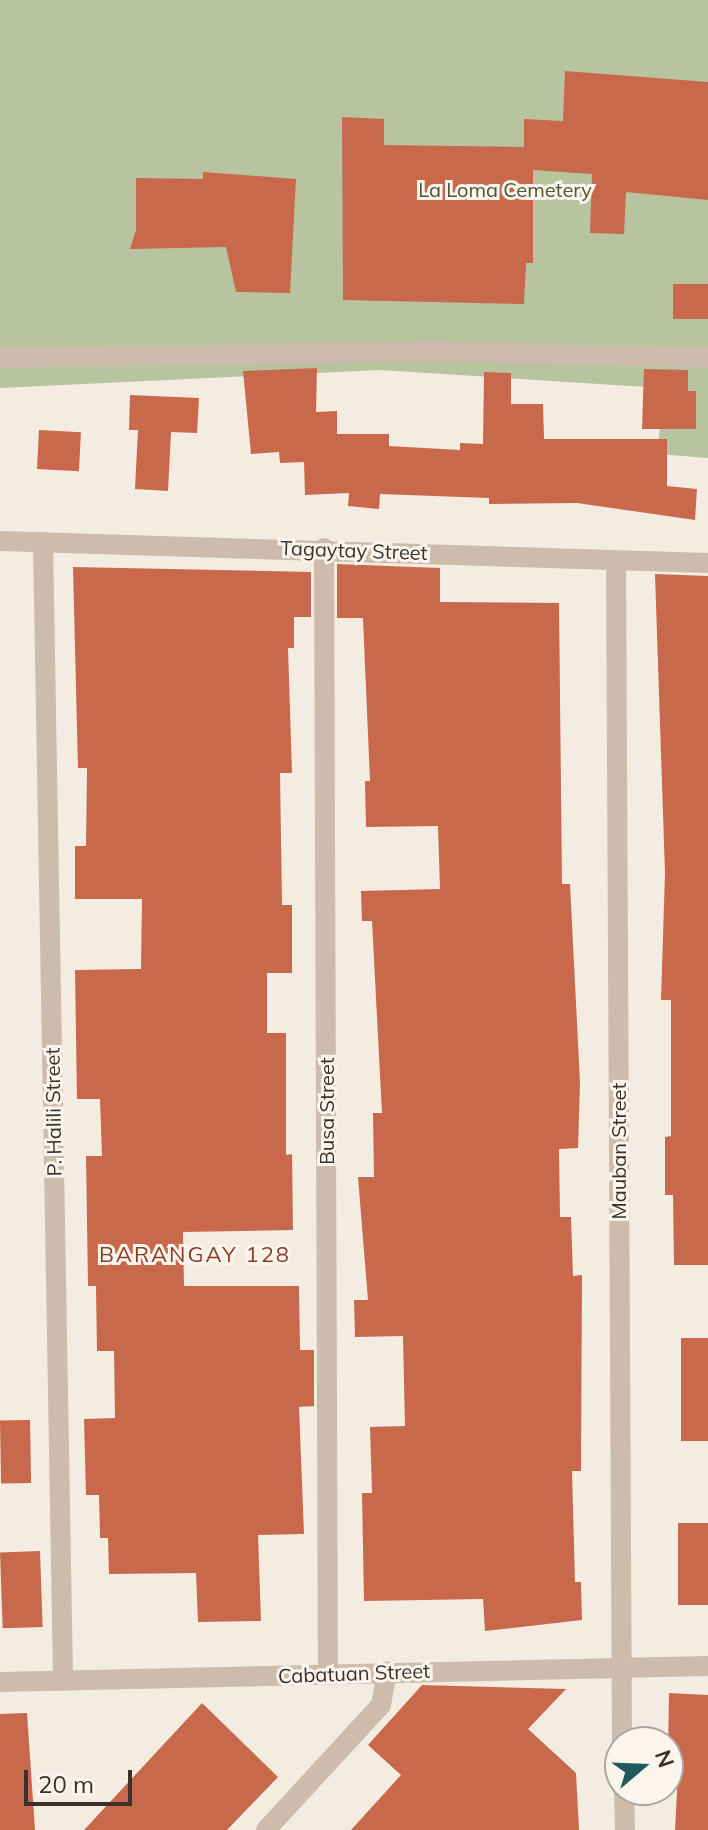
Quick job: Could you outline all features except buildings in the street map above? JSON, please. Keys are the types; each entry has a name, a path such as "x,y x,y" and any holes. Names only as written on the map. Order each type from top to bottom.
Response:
{"street":[{"path":"0,358 430,351 708,358"},
{"name":"Tagaytay Street","path":"0,541 324,548 708,563"},
{"name":"P. Halili Street","path":"43,542 63,1681"},
{"name":"Busa Street","path":"324,548 328,1674"},
{"name":"Mauban Street","path":"616,560 622,1726"},
{"name":"Cabatuan Street","path":"0,1682 708,1666"},
{"path":"266,1830 381,1705 387,1672"},
{"path":"624,1806 625,1830"}],"green space":[{"name":"La Loma Cemetery","path":"0,0 708,0 708,458 658,454 662,388 380,370 0,388"}],"district":[{"name":"BARANGAY 128","path":"195,1255"}]}
